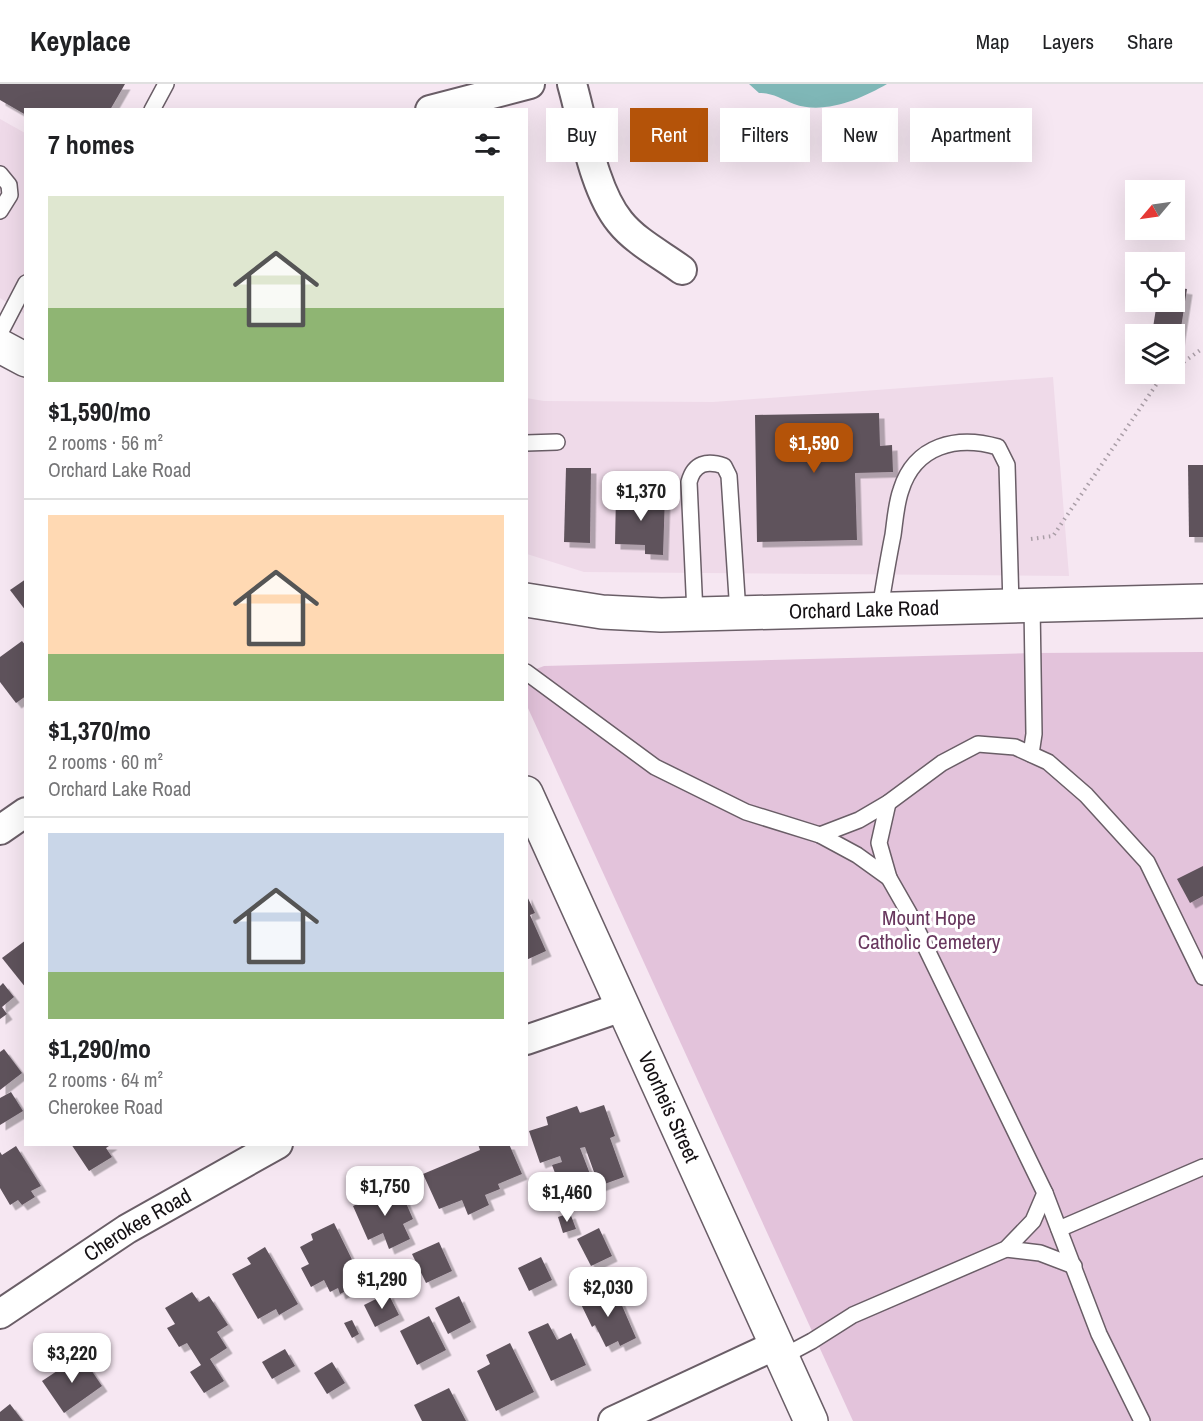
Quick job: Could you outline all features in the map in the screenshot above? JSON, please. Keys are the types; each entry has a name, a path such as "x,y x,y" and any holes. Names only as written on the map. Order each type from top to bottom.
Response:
{"main road":[{"path":"0,346 24,359"},
{"name":"Orchard Lake Road","path":"528,600 603,612 695,614 1203,601"},
{"name":"Voorheis Street","path":"528,797 811,1421"}],"street":[{"path":"438,108 530,84"},
{"path":"572,84 600,186 610,207 630,233 682,270"},
{"path":"0,830 24,813"},
{"path":"528,1039 622,1007"},
{"name":"Cherokee Road","path":"0,1314 127,1229 274,1146"},
{"path":"613,1421 779,1351"}],"lane":[{"path":"153,108 166,84"},
{"path":"0,174 9,185 9,195 0,210"},
{"path":"0,333 24,287"},
{"path":"528,443 557,442"},
{"path":"880,609 901,489 912,467 926,452 946,444 984,443 998,447 1006,465 1009,541 1021,605 1034,734 1030,754"},
{"path":"695,614 689,482 692,470 699,464 714,463 724,466 729,476 738,612"},
{"path":"528,673 655,767 746,812 820,835 857,855 889,878"},
{"path":"820,835 860,820 888,803 942,763 978,744 1015,747 1048,762 1086,795 1147,862 1203,977"},
{"path":"888,803 879,843 889,878 909,913 1045,1192 1099,1334 1142,1421"},
{"path":"1059,1229 1203,1167"},
{"path":"779,1351 812,1341 853,1315 1006,1250 1033,1221 1045,1192"},
{"path":"1006,1250 1040,1253 1074,1266"}],"path":[{"path":"1185,361 1203,348"},
{"path":"1009,541 1053,537 1157,384"}],"shaded area":[{"path":"0,119 24,132 24,313 0,298"},
{"path":"1053,377 1069,576 584,572 528,554 528,398 544,401 713,402"}],"green space":[{"name":"Mount Hope Catholic Cemetery","path":"1203,652 1203,1421 853,1421 528,708 528,672 544,666 1033,653"}],"water":[{"path":"749,84 887,84 854,100 818,108 794,104 773,95 759,93"}],"building":[{"path":"0,84 125,84 111,108 24,108 24,114 0,100"},
{"path":"1155,312 1183,312 1182,324 1154,324"},
{"path":"879,413 880,446 892,445 893,472 855,473 857,540 757,542 755,415"},
{"path":"1188,465 1203,465 1203,537 1189,537"},
{"path":"566,468 591,468 590,543 564,542"},
{"path":"616,494 665,496 663,555 645,554 645,545 615,544"},
{"path":"24,580 24,608 10,590"},
{"path":"22,641 24,644 24,697 16,703 0,682 0,657"},
{"path":"1203,866 1203,896 1190,903 1177,879"},
{"path":"528,898 535,913 530,915 546,951 528,959"},
{"path":"24,942 24,986 2,958"},
{"path":"3,983 14,997 2,1007 7,1014 0,1019 0,986"},
{"path":"4,1049 22,1073 0,1090 0,1052"},
{"path":"11,1092 23,1111 0,1125 0,1098"},
{"path":"604,1105 615,1136 610,1138 624,1177 599,1186 585,1147 580,1148 590,1174 568,1181 567,1178 558,1181 552,1165 562,1162 560,1156 540,1163 529,1131 548,1125 546,1117 577,1106 580,1113"},
{"path":"16,1146 41,1186 31,1191 35,1197 22,1205 18,1200 10,1205 0,1188 0,1152 2,1155"},
{"path":"72,1146 109,1146 106,1148 112,1157 89,1171"},
{"path":"479,1146 510,1146 522,1174 498,1184 500,1189 485,1195 489,1205 468,1215 462,1200 439,1209 423,1174 480,1150"},
{"path":"398,1185 413,1219 403,1224 410,1239 389,1249 383,1233 368,1240 353,1206"},
{"path":"570,1213 576,1229 563,1233 558,1217"},
{"path":"334,1223 363,1282 340,1294 338,1288 330,1292 324,1280 311,1287 301,1268 309,1264 300,1247 313,1240 311,1234"},
{"path":"599,1228 612,1256 591,1266 577,1239"},
{"path":"439,1242 452,1271 426,1283 412,1254"},
{"path":"265,1247 298,1304 279,1315 276,1309 258,1319 232,1274 251,1264 247,1258"},
{"path":"541,1257 552,1280 529,1291 518,1268"},
{"path":"599,1290 604,1300 617,1294 636,1338 620,1346 618,1341 606,1347 595,1325 592,1327 579,1300"},
{"path":"192,1292 199,1302 209,1296 228,1325 217,1332 227,1348 210,1359 224,1381 204,1393 190,1372 201,1365 187,1343 179,1347 167,1328 175,1324 165,1308"},
{"path":"388,1293 399,1315 375,1327 364,1305"},
{"path":"459,1296 471,1322 448,1334 435,1308"},
{"path":"429,1316 446,1350 417,1365 400,1331"},
{"path":"352,1320 359,1334 352,1338 344,1323"},
{"path":"548,1323 557,1340 571,1333 586,1365 551,1381 528,1332"},
{"path":"510,1343 534,1392 496,1411 477,1371 490,1364 486,1355"},
{"path":"285,1349 295,1366 272,1379 262,1362"},
{"path":"81,1355 102,1386 64,1413 42,1381"},
{"path":"332,1362 345,1383 327,1394 314,1373"},
{"path":"449,1388 466,1421 422,1421 414,1405"},
{"path":"10,1404 23,1421 0,1421 0,1412"}]}
